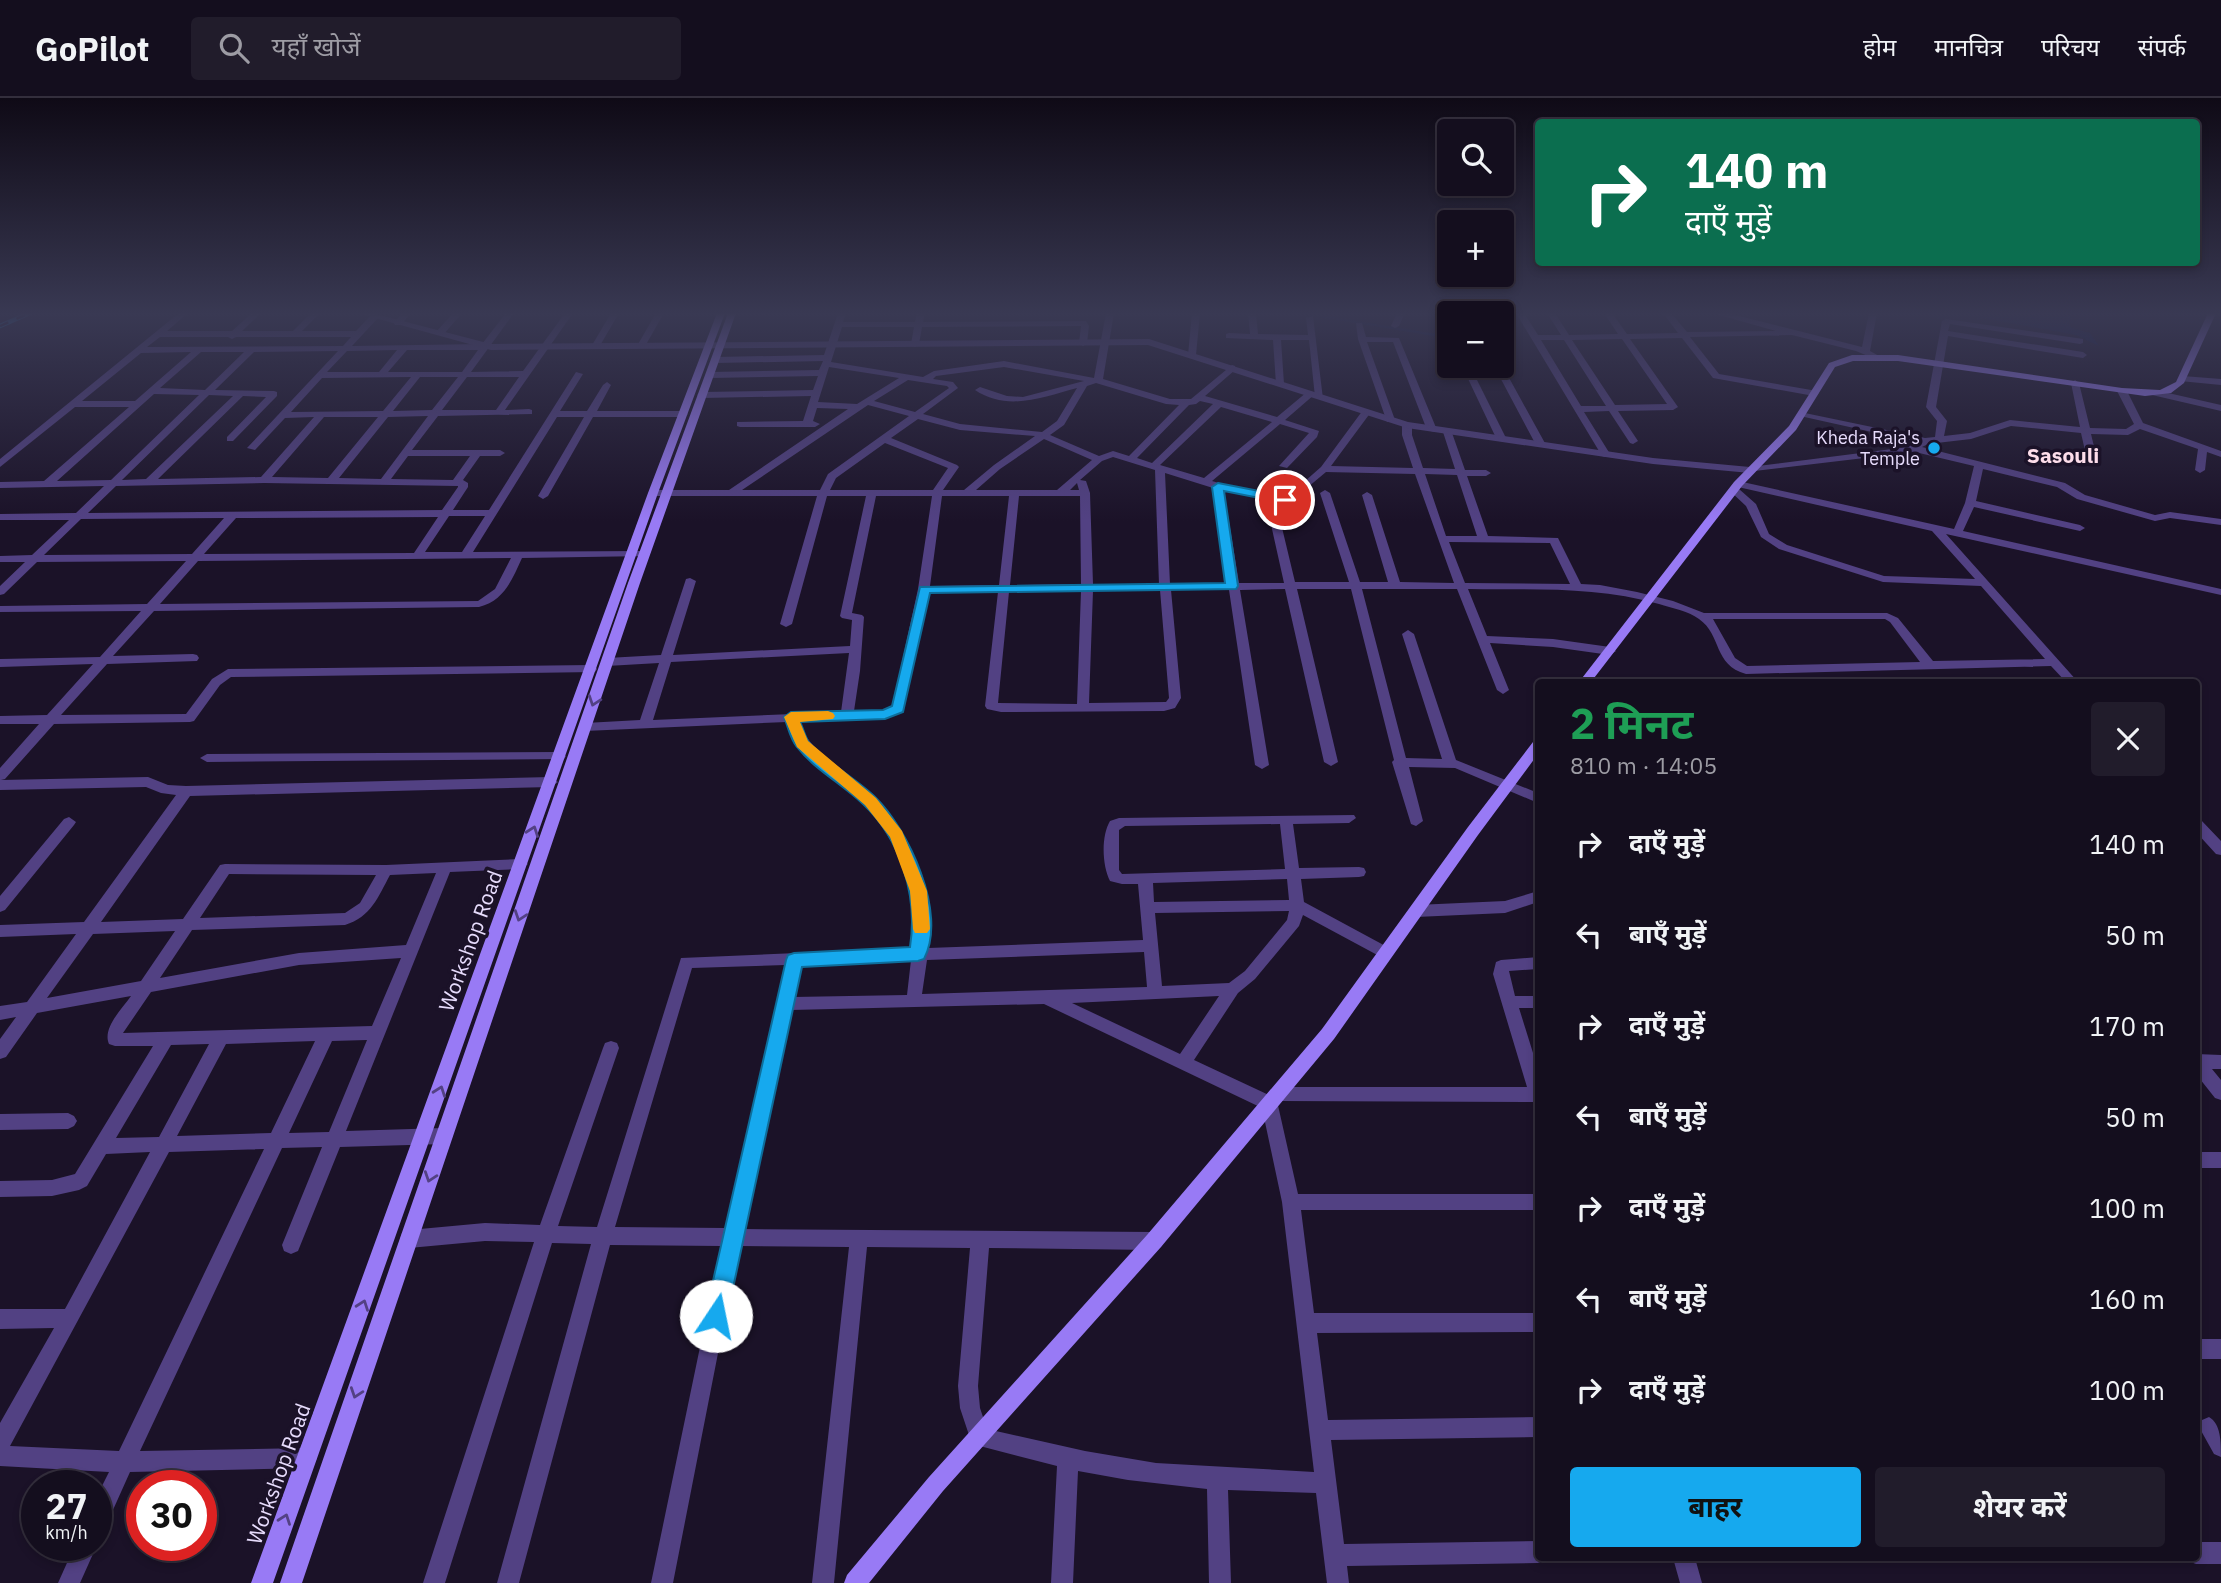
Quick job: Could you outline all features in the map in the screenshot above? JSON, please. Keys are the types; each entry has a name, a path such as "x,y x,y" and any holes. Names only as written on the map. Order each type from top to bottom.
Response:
{"main road":[{"name":"Workshop Road","path":"660,493 683,414 699,382"},
{"name":"Workshop Road","path":"262,1583 590,669 706,382"},
{"path":"1587,679 1750,470 1766,457 1803,414 1821,382"},
{"path":"2070,382 2122,391 2155,393 2173,389 2180,382"},
{"name":"Workshop Road","path":"291,1583 607,662 638,554"},
{"path":"855,1583 979,1437 1154,1241 1328,1034 1535,749"}],"street":[{"path":"0,464 100,382"},
{"path":"46,485 163,382"},
{"path":"0,592 216,382"},
{"path":"252,448 312,382"},
{"path":"331,481 411,382"},
{"path":"385,480 458,382"},
{"path":"499,412 520,382"},
{"path":"465,556 574,382"},
{"path":"807,424 820,382"},
{"path":"731,493 831,424 898,382"},
{"path":"786,624 823,493 838,470 954,388 950,384 935,382"},
{"path":"980,390 1006,399 1023,400 1092,382"},
{"path":"1105,382 1169,402 1186,403"},
{"path":"1130,459 1186,403 1215,382"},
{"path":"1275,382 1390,420 1432,430 1605,454 1750,470 1971,436 2010,423 2086,432 2127,432 2138,425"},
{"path":"1314,382 1315,396"},
{"path":"1377,382 1390,420"},
{"path":"1412,382 1432,430"},
{"path":"1474,382 1502,440"},
{"path":"1507,382 1541,445"},
{"path":"1561,382 1605,454"},
{"path":"1595,382 1633,441"},
{"path":"1576,409 1673,407 1656,382"},
{"path":"1752,382 1814,393"},
{"path":"1936,382 1931,407 1942,421 1940,439"},
{"path":"2075,383 2091,455"},
{"path":"543,496 607,385"},
{"path":"965,494 997,467 1066,418 1083,386"},
{"path":"153,391 274,394 230,439"},
{"path":"2122,391 2138,425 2221,454"},
{"path":"148,483 242,392"},
{"path":"702,395 817,393"},
{"path":"2155,393 2221,408"},
{"path":"1204,483 1315,396"},
{"path":"1198,397 1315,433 1284,466"},
{"path":"73,404 138,404"},
{"path":"813,405 862,404 960,428 1044,436 1099,459"},
{"path":"1014,494 991,706 1164,707 1174,702 1156,468 1218,404"},
{"path":"283,415 529,412"},
{"path":"1060,493 1099,459 1113,454 1218,487 1290,499 1324,469 1366,412"},
{"path":"264,480 322,414"},
{"path":"553,414 683,414"},
{"path":"1803,414 1920,445 1979,465 2060,485 2081,497 2155,518 2168,515 2221,523"},
{"path":"740,424 831,424"},
{"path":"1407,425 1406,432 1418,472 1442,539 1503,690"},
{"path":"1448,432 1484,540"},
{"path":"585,727 885,714 898,709 925,589 939,484 954,466 884,439"},
{"path":"2200,470 2203,449"},
{"path":"406,453 500,453"},
{"path":"457,482 477,453"},
{"path":"1957,534 1970,503 1979,465"},
{"path":"1324,469 1486,473"},
{"path":"1080,476 1085,493 1087,589 1083,706"},
{"path":"0,485 264,480 463,483 463,487 416,556"},
{"path":"1218,487 1262,765"},
{"path":"1737,487 2221,592"},
{"path":"1737,487 1753,507 1762,534 1783,547 1883,579 1981,583"},
{"path":"660,493 1085,493"},
{"path":"847,715 855,671 858,617 846,616 872,493"},
{"path":"1325,493 1356,586 1416,821"},
{"path":"1367,495 1395,585"},
{"path":"1970,503 2080,528"},
{"path":"1273,511 1331,762"},
{"path":"0,517 490,513"},
{"path":"0,776 233,515"},
{"path":"1937,530 1981,583 2069,679"},
{"path":"1442,539 1554,540 1577,588"},
{"path":"0,559 638,554"},
{"path":"0,609 416,607 488,603 497,594 518,555"},
{"path":"646,723 690,581"},
{"path":"925,589 1461,585 1620,590 1703,615 1887,615 1894,620 1930,666"},
{"path":"1703,615 1735,665 1746,670 2054,662"},
{"path":"1408,634 1450,762"},
{"path":"1482,639 1553,643 1609,650"},
{"path":"607,662 855,649"},
{"path":"0,663 193,658"},
{"path":"0,720 190,718 216,682 228,673 590,669"},
{"path":"791,717 802,744 870,801 897,835 913,873 922,907 914,1001"},
{"path":"207,758 559,755"},
{"path":"1399,762 1450,762 1535,797"},
{"path":"0,785 148,782 166,790 186,791 343,785 551,782"},
{"path":"0,1052 186,791"},
{"path":"1349,818 1124,821 1115,824 1112,870 1115,877 1145,879 1359,872"},
{"path":"1182,1064 1232,989 1250,975 1294,922 1297,905 1286,819"},
{"path":"0,906 69,822"},
{"path":"2200,826 2221,850"},
{"path":"377,1033 166,1039 115,1039 114,1034 225,869 386,870 521,864"},
{"path":"291,1245 445,867"},
{"path":"0,931 355,918 365,907 386,870"},
{"path":"1145,879 1156,994"},
{"path":"1416,911 1505,907 1535,897"},
{"path":"1148,908 1297,905 1386,953"},
{"path":"508,1583 603,1236 686,962 1151,946"},
{"path":"0,1013 299,959 410,951"},
{"path":"662,1583 732,1236 794,960"},
{"path":"1535,963 1501,966 1501,974 1535,1085"},
{"path":"786,1004 1046,998 1232,989"},
{"path":"1046,998 1182,1064 1274,1099 1535,1095"},
{"path":"1511,1002 1535,1002"},
{"path":"112,1488 326,1036"},
{"path":"0,1443 221,1038"},
{"path":"0,1189 72,1185 87,1173 166,1039"},
{"path":"435,1583 546,1233 611,1048"},
{"path":"2200,1061 2221,1062"},
{"path":"2200,1066 2221,1093"},
{"path":"1274,1099 1291,1202 1338,1583"},
{"path":"0,1122 68,1121"},
{"path":"102,1146 444,1136"},
{"path":"2200,1160 2221,1160"},
{"path":"1291,1202 1535,1202"},
{"path":"409,1239 485,1232 603,1236 1154,1241"},
{"path":"823,1583 859,1237"},
{"path":"980,1241 968,1386 970,1408 979,1437 1134,1470 1217,1479 1326,1483"},
{"path":"0,1319 70,1318"},
{"path":"1306,1323 1535,1322"},
{"path":"2200,1349 2221,1349"},
{"path":"1318,1430 1535,1427"},
{"path":"2209,1427 2221,1447"},
{"path":"0,1456 124,1462 307,1458"},
{"path":"1062,1583 1068,1458"},
{"path":"1217,1479 1220,1583"},
{"path":"1336,1555 1535,1552"},
{"path":"2200,1552 2221,1553"},
{"path":"69,1583 79,1561"},
{"path":"1685,1561 1691,1583"}],"slow traffic":[{"path":"828,716 791,717 802,744 870,801 897,835 919,891 922,907 921,929"}],"place":[{"name":"Kheda Raja's Temple","path":"1934,448"}],"district":[{"name":"Sasouli","path":"2063,456"}],"route":[{"path":"716,1316 794,960 918,954 922,925 919,891 897,835 870,801 802,744 791,717 885,714 898,709 925,589 1232,586 1218,487 1285,500"}]}
